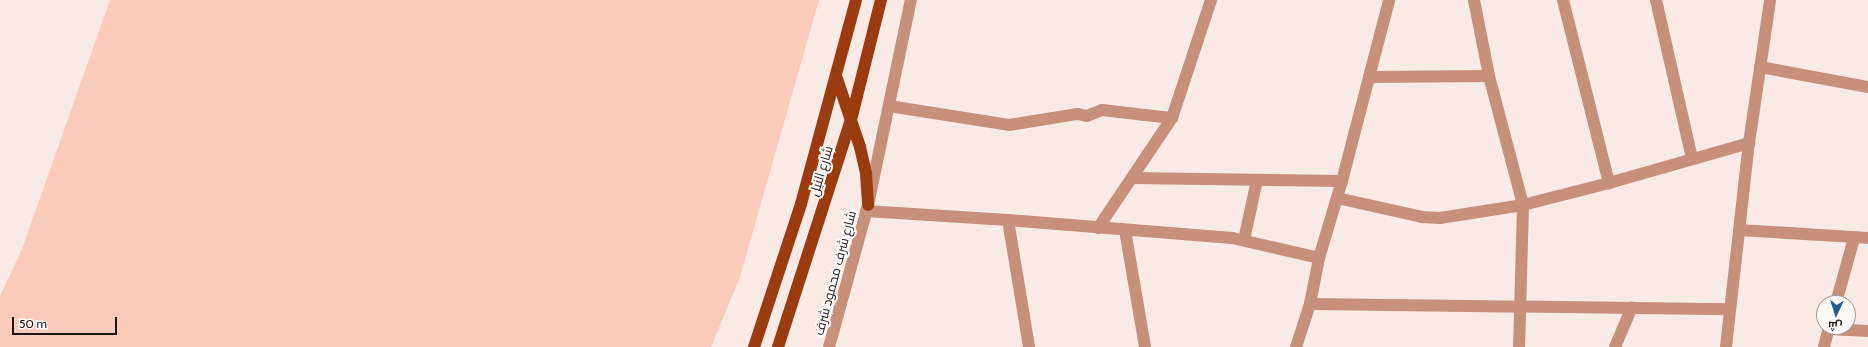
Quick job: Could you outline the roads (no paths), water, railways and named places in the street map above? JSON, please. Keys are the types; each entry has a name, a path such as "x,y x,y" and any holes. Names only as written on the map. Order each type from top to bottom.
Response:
{"main road":[{"name":"شارع النيل","path":"754,347 801,204 856,0"},
{"name":"شارع النيل","path":"778,347 851,120 881,0"},
{"path":"836,76 851,120 866,174 867,208"}],"street":[{"name":"شارع شرف محمود شرف","path":"829,347 867,208 911,0"},
{"path":"1098,228 1172,118 1211,0"},
{"path":"1296,347 1310,304 1319,258 1342,181 1389,0"},
{"path":"1474,0 1489,76 1522,205 1519,347"},
{"path":"1563,0 1609,183"},
{"path":"1656,0 1692,159"},
{"path":"1726,347 1749,143 1770,0"},
{"path":"1760,67 1868,87"},
{"path":"1369,77 1489,76"},
{"path":"889,106 1009,125 1078,114 1087,116 1102,110 1172,118"},
{"path":"1337,198 1431,218 1440,218 1522,205 1609,183 1749,143"},
{"path":"1132,178 1342,181"},
{"path":"1244,240 1257,180"},
{"path":"867,208 1244,240 1319,258"},
{"path":"1008,220 1028,347"},
{"path":"1125,230 1145,347"},
{"path":"1739,230 1868,238"},
{"path":"1838,295 1854,238"},
{"path":"1310,304 1730,309"},
{"path":"1615,347 1632,307"},
{"path":"1856,331 1868,332"},
{"path":"1824,347 1827,335"}]}
